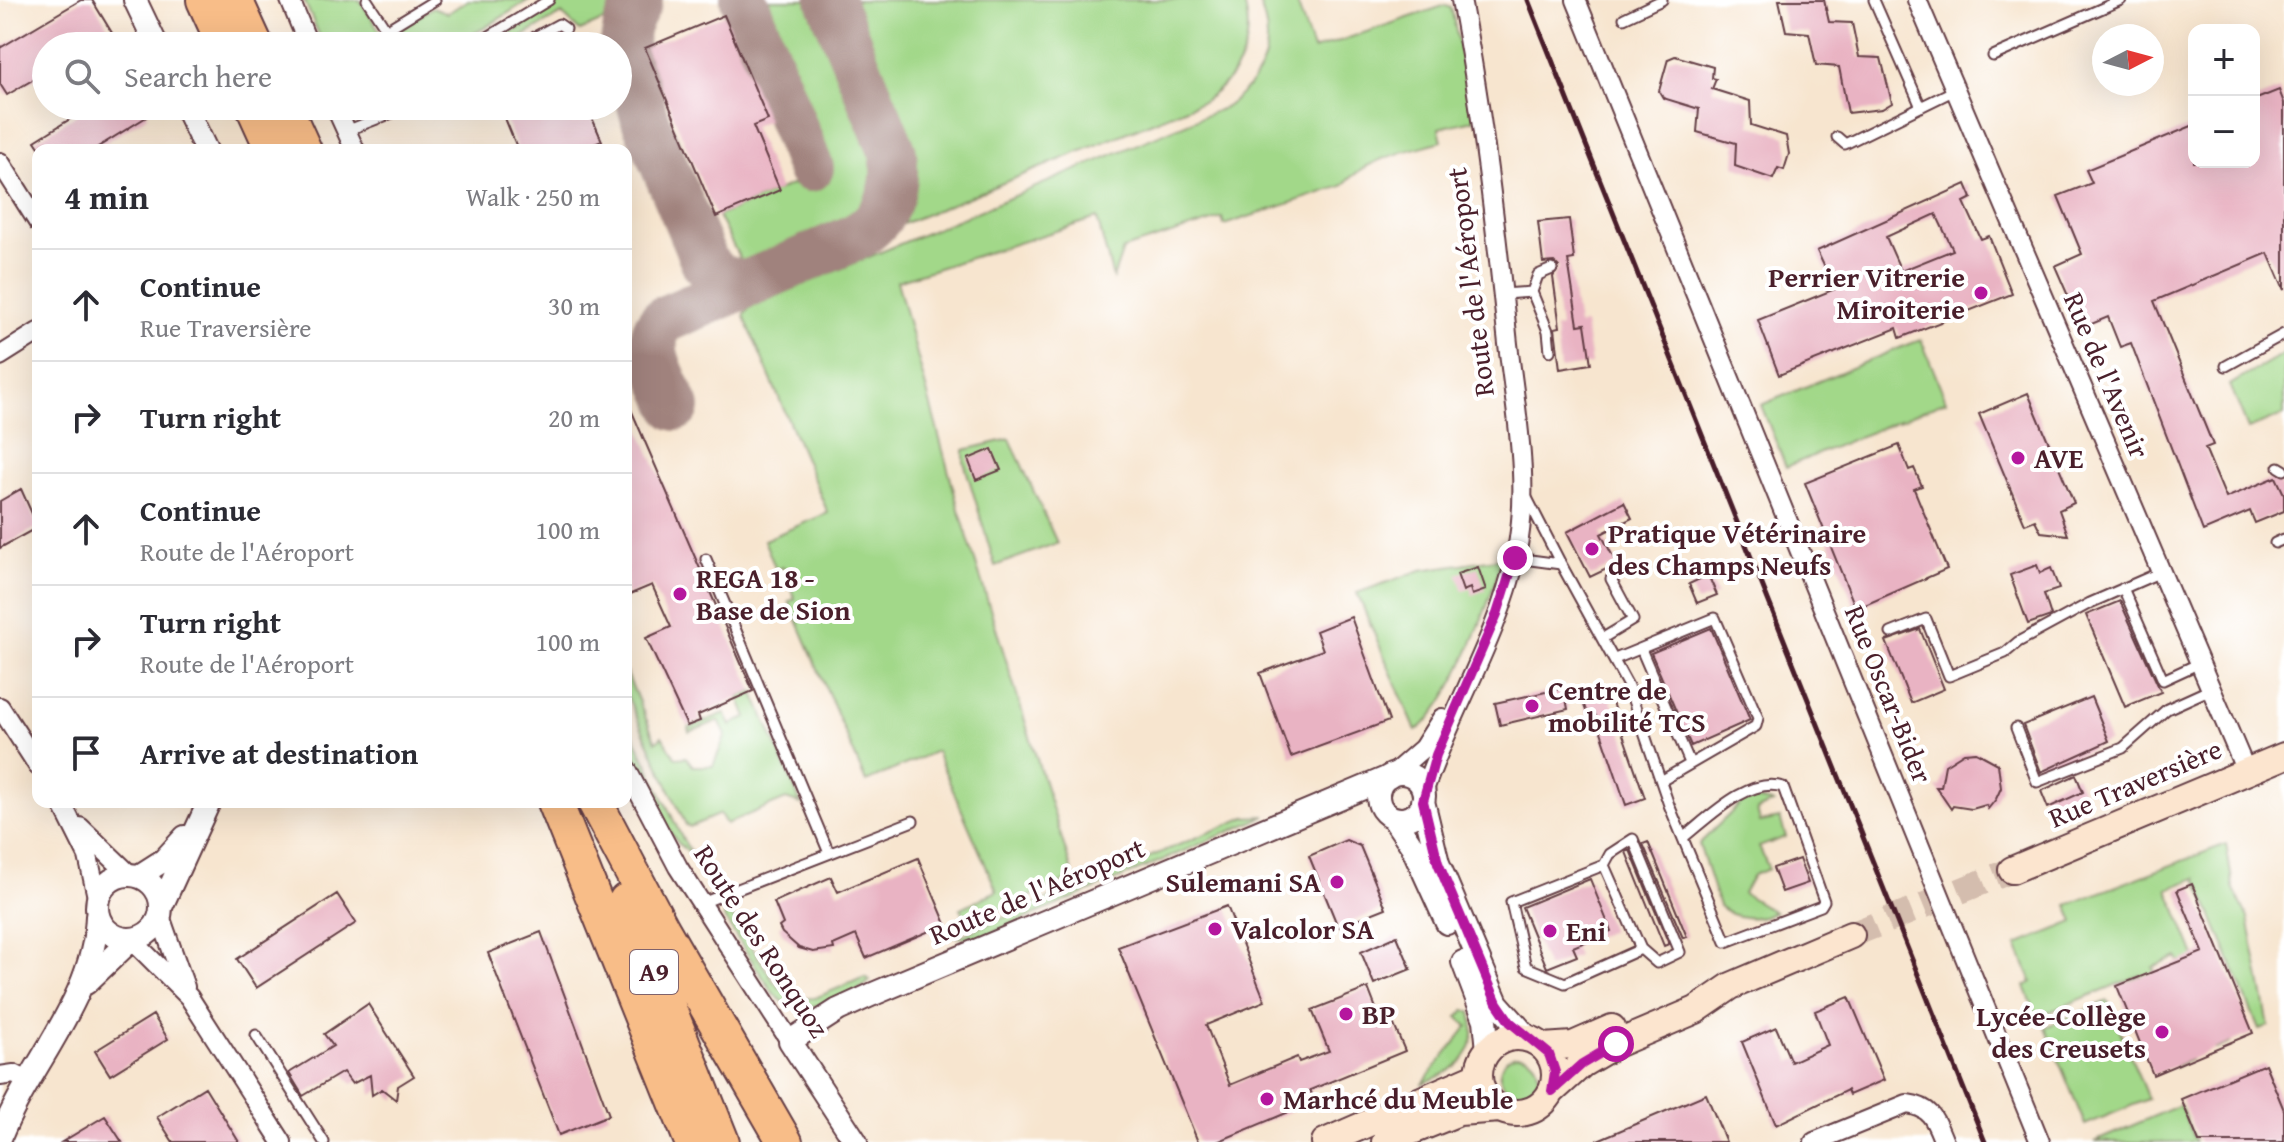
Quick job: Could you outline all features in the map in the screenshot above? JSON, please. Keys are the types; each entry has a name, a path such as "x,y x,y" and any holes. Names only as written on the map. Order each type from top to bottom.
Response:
{"highway":[{"path":"204,0 219,32"},
{"path":"235,0 250,32"},
{"path":"259,120 270,144"},
{"path":"290,120 301,144"},
{"name":"A9","path":"557,808 692,1142"},
{"name":"A9","path":"587,808 722,1142"},
{"path":"598,808 662,929 785,1142"}],"main road":[{"name":"Rue Traversière","path":"2012,870 2284,756"},
{"path":"1500,1109 1485,1095 1479,1075 1488,1050 1507,1038 1573,1045 1683,997 1731,986 1851,935"},
{"path":"1385,1142 1416,1135 1459,1112 1500,1109 1519,1113 1532,1110 1595,1055 1696,1010 1731,986"},
{"path":"1536,1043 1554,1066 1552,1091"},
{"path":"1325,1142 1479,1075"}],"street":[{"path":"135,0 150,32"},
{"path":"290,0 303,32"},
{"name":"Route de l'Aéroport","path":"1423,797 1468,679 1497,614 1515,558 1523,489 1483,125 1461,0"},
{"name":"Rue Oscar-Bider","path":"1576,0 2040,1142"},
{"name":"Rue de l'Avenir","path":"1917,0 2246,771"},
{"path":"192,120 203,144"},
{"path":"341,120 352,144"},
{"path":"0,162 32,213"},
{"path":"0,356 32,336"},
{"name":"Route de l'Aéroport","path":"790,1041 838,1010 871,995 1391,776 1423,748 1468,679"},
{"path":"0,707 32,757"},
{"path":"1488,1050 1485,1020 1473,985 1412,846 1389,816 1378,795 1391,776 1412,777 1423,797 1438,863 1497,1003 1536,1043"},
{"name":"Route des Ronquoz","path":"632,780 666,846 856,1142"},
{"path":"1389,816 1412,816 1423,797"},
{"name":"Route de l'Aéroport","path":"1314,810 1346,806 1389,816"},
{"path":"66,809 134,875 157,891 189,997"},
{"path":"66,809 88,856 97,907 95,945 83,987"},
{"path":"97,907 109,881 134,875 164,860 205,810"},
{"path":"0,1138 26,1080 83,987 132,940 150,932 205,810"},
{"path":"97,907 110,934 132,940 189,997 282,1142"},
{"path":"0,1076 14,1074 26,1080"},
{"path":"1814,1142 1907,1104 1918,1105 1933,1115 1944,1142"}],"lane":[{"path":"367,0 386,30 435,0"},
{"path":"496,32 549,0"},
{"path":"1624,18 1662,0"},
{"path":"1874,0 1921,107"},
{"path":"1993,56 2121,0"},
{"path":"544,32 559,24 566,29"},
{"path":"1837,137 1845,144 1955,90"},
{"path":"346,131 374,120"},
{"path":"1550,351 1548,331 1532,292 1538,275 1552,269"},
{"path":"1503,294 1532,292"},
{"path":"2226,366 2284,334"},
{"path":"1523,489 1615,659 1661,781 1726,942 1821,906 1824,901 1783,787 1773,785 1736,795 1684,837"},
{"path":"1515,558 1561,564"},
{"path":"706,559 829,853"},
{"path":"1891,633 1926,619 1949,676 2005,653 2018,642 2161,572"},
{"path":"1603,638 1633,620 1611,579"},
{"path":"2123,588 2163,680 2200,663"},
{"path":"1615,659 1711,619 1718,620 1759,723 1661,781"},
{"path":"1641,649 1690,763"},
{"path":"2016,728 2037,782 2123,748 2167,709 2211,689"},
{"path":"702,903 913,821"},
{"path":"1604,865 1641,949 1657,963 1680,952 1633,839 1610,854 1604,865 1511,902 1526,967 1565,983 1641,949"},
{"path":"256,1035 324,1142"}],"green space":[{"path":"304,0 360,0 380,32 318,32"},
{"path":"468,0 529,0 475,32 403,32 402,27 433,7 448,13"},
{"path":"564,0 627,0 612,17 580,31 562,14 530,32 512,32"},
{"path":"753,0 816,0 876,146 877,170 871,195 849,217 813,236 742,263 718,216 824,171"},
{"path":"845,0 1243,0 1248,30 1242,57 1235,70 1204,101 900,225 913,198 914,164"},
{"path":"1258,0 1296,0 1313,50 1446,5 1451,7 1474,120 1439,128 1442,141 1375,162 1342,186 1224,225 1222,218 1123,249 1113,278 1097,218 897,281 958,506 1074,878 951,930 949,926 964,915 961,908 997,891 936,751 866,782 789,601 795,599 783,567 776,570 764,540 828,513 744,316 750,307 1226,107 1250,85 1264,60 1267,32"},
{"path":"1921,339 1946,401 1786,467 1761,405"},
{"path":"2284,353 2284,415 2248,429 2230,385"},
{"path":"1010,439 1057,543 995,566 964,462 964,450"},
{"path":"1502,558 1489,600 1456,677 1430,718 1416,731 1357,593 1421,570"},
{"path":"632,686 656,742 662,736 676,758 686,757 693,766 713,766 726,735 719,721 689,732 688,728 725,713 731,725 747,717 739,697 753,691 801,804 786,799 726,824 720,814 690,827 686,825 632,707"},
{"path":"632,732 692,854 674,838 664,823 632,760"},
{"path":"1753,799 1773,803 1757,810 1760,822 1780,818 1786,837 1759,847 1769,869 1753,875 1743,893 1774,912 1753,917 1732,914 1719,906 1699,844 1742,802"},
{"path":"1266,816 975,940 957,937 1246,817"},
{"path":"2226,844 2233,887 2248,918 2269,1026 2259,1029 2196,878 2168,889 2230,1043 2216,1049 2178,957 2153,967 2190,1060 2176,1066 2140,975 2037,1017 2025,986 2032,982 2017,945 2074,922 2067,905"},
{"path":"725,905 774,982 793,999 815,998 865,977 870,981 848,995 819,1005 803,1008 787,1004 774,994 724,918"},
{"path":"2108,1001 2148,1099 2085,1125 2045,1027"},
{"path":"1465,1010 1471,1012 1473,1038 1464,1058 1447,1072 1423,1083 1468,1026 1458,1017"},
{"path":"1519,1055 1533,1060 1538,1074 1533,1088 1519,1093 1505,1088 1500,1074 1505,1060"},
{"path":"2180,1105 2195,1142 2094,1142"}],"building":[{"path":"81,0 92,0 111,32 32,32 32,80 7,95 0,84 0,48"},
{"path":"1779,0 1824,0 1829,22 1852,23 1859,57 1881,58 1892,103 1882,109 1848,113 1839,67 1816,65 1809,33 1786,31"},
{"path":"724,15 768,120 753,126 780,190 716,217 645,48"},
{"path":"1675,56 1713,67 1712,78 1716,79 1712,89 1750,101 1751,125 1786,136 1789,154 1784,170 1778,168 1773,179 1735,166 1736,143 1697,132 1699,109 1663,98 1659,91 1668,59"},
{"path":"2279,90 2284,103 2284,290 2268,253 2154,301 2213,445 2205,448 2226,498 2276,477 2284,494 2284,511 2255,523 2250,511 2203,531 2131,343 2120,347 2108,317 2082,328 2055,266 2082,254 2058,196 2092,183 2086,170 2188,128 2188,168 2260,168 2260,98"},
{"path":"69,120 142,120 103,144 37,144 35,141"},
{"path":"506,120 593,120 602,141 595,144 516,144"},
{"path":"1966,184 1972,198 1964,202 1981,239 1989,236 2012,294 1900,338 1897,328 1779,375 1758,320 1835,289 1817,251","holes":["1936,214 1953,250 1901,271 1886,237"]},
{"path":"1569,219 1574,259 1568,260 1578,325 1585,324 1591,364 1560,369 1555,328 1560,327 1553,277 1559,267 1554,262 1543,263 1538,222"},
{"path":"2028,393 2074,503 2059,510 2068,535 2041,532 2035,520 2025,524 1979,414"},
{"path":"632,412 753,691 698,715 700,721 687,726 646,638 671,627 652,585 632,593"},
{"path":"1899,445 1909,470 1914,468 1922,486 1914,489 1947,569 1856,609 1805,483"},
{"path":"992,449 1001,470 976,480 968,459"},
{"path":"21,489 32,514 32,530 0,548 0,501"},
{"name":"Pratique Vétérinaire des Champs Neufs","path":"1624,502 1632,518 1601,534 1617,564 1590,577 1567,532"},
{"path":"2037,565 2040,573 2051,568 2059,589 2044,594 2051,616 2028,624 2010,575"},
{"path":"1478,567 1486,590 1472,595 1470,588 1463,591 1457,574"},
{"path":"1708,575 1717,595 1697,603 1689,584"},
{"path":"2120,601 2161,692 2125,707 2086,615"},
{"path":"1351,617 1389,721 1291,757 1260,673 1323,650 1316,631"},
{"path":"1711,628 1750,720 1691,746 1651,653"},
{"path":"1920,629 1944,689 1911,703 1886,641"},
{"name":"Centre de mobilité TCS","path":"1564,688 1568,709 1500,725 1495,703"},
{"path":"1608,691 1645,798 1626,805 1595,714 1588,716 1582,700"},
{"path":"2091,697 2109,741 2041,772 2023,725"},
{"path":"1976,752 1998,764 2001,788 1988,809 1986,805 1972,809 1953,806 1951,809 1936,787 1941,787 1945,765 1964,753"},
{"path":"2076,775 2083,792 2048,808 2041,791"},
{"path":"1346,840 1360,846 1386,908 1338,927 1309,856"},
{"path":"1648,842 1687,937 1683,938 1643,844"},
{"path":"1630,850 1669,944 1664,946 1626,852"},
{"path":"918,858 946,924 866,958 856,935 833,945 834,949 813,952 799,948 782,933 779,927 783,924 774,902 831,877 838,892"},
{"path":"1799,859 1808,883 1782,892 1773,868"},
{"path":"1590,879 1611,931 1573,947 1577,956 1547,968 1522,907"},
{"path":"2192,884 2253,1033 2153,1075 2117,986 2203,952 2177,890"},
{"path":"337,894 356,923 256,988 237,959"},
{"path":"1227,906 1265,1001 1206,1025 1230,1085 1297,1057 1299,1062 1329,1051 1312,1010 1368,988 1384,1029 1394,1025 1405,1051 1310,1090 1315,1101 1217,1142 1198,1142 1118,947"},
{"path":"541,932 609,1115 559,1135 488,953"},
{"path":"1397,936 1411,969 1374,984 1361,952"},
{"path":"1849,997 1884,1080 1849,1095 1847,1090 1776,1125 1742,1042 1776,1027 1791,1062 1828,1045 1815,1011"},
{"path":"368,1004 414,1076 398,1086 396,1100 382,1089 372,1095 370,1075 352,1084 343,1072 303,1096 289,1073 333,1046 324,1034"},
{"path":"153,1015 168,1039 110,1075 95,1051"},
{"path":"2265,1064 2284,1110 2284,1142 2199,1142 2181,1099"},
{"path":"205,1087 239,1142 173,1142 157,1117"},
{"path":"1706,1094 1726,1142 1593,1142"},
{"path":"105,1116 122,1142 62,1142"}],"taxiway":[{"path":"626,32 639,0"},
{"path":"744,0 810,168"},
{"path":"676,407 654,351 654,340 663,320 854,238 875,222 888,202 894,179 893,153 830,0"},
{"path":"632,72 645,120 705,263 718,278 745,284"}],"tunnel":[{"path":"1851,935 2012,870"}],"railway":[{"path":"1528,0 1985,1142"}],"place":[{"name":"Perrier Vitrerie Miroiterie","path":"1981,293"},
{"name":"AVE","path":"2018,458"},
{"name":"Pratique Vétérinaire des Champs Neufs","path":"1592,549"},
{"name":"REGA 18 - Base de Sion","path":"680,594"},
{"name":"Centre de mobilité TCS","path":"1532,706"},
{"name":"Sulemani SA","path":"1337,882"},
{"name":"Valcolor SA","path":"1215,929"},
{"name":"Eni","path":"1550,931"},
{"name":"BP","path":"1346,1014"},
{"name":"Lycée-Collège des Creusets","path":"2162,1032"},
{"name":"Marhcé du Meuble","path":"1267,1099"}],"route":[{"path":"1515,558 1497,614 1436,755 1423,793 1431,840 1497,1003 1510,1022 1543,1047 1552,1059 1555,1079 1552,1091 1582,1064 1616,1044"}]}
